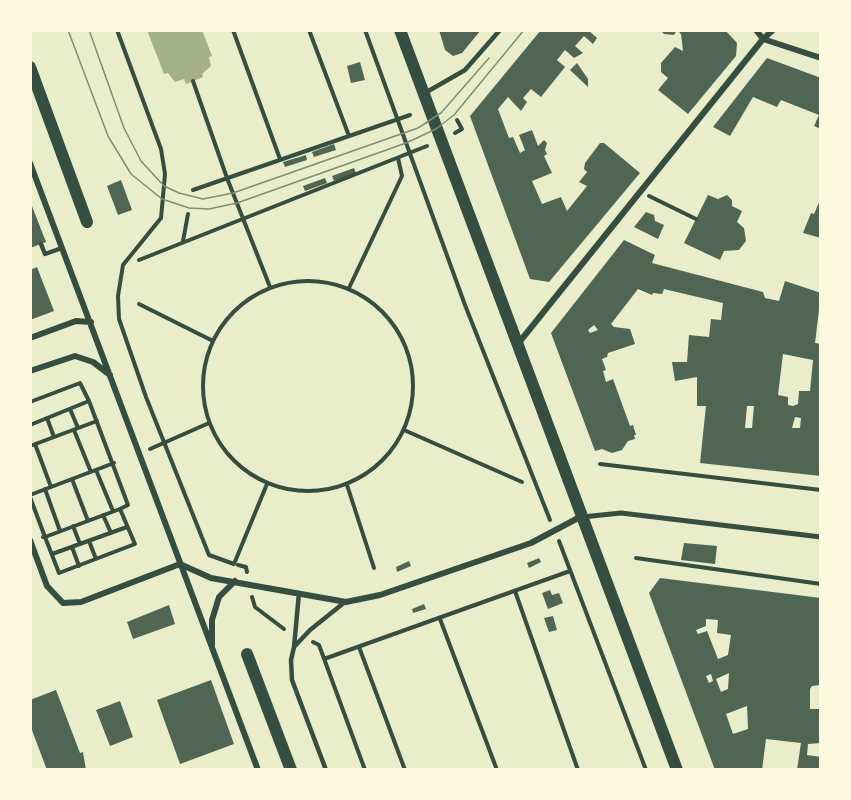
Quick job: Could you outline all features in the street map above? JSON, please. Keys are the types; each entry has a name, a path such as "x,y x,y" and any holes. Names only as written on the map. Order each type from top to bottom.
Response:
{"main road":[{"path":"400,30 580,517 677,770"},
{"path":"30,67 87,222"},
{"path":"247,654 291,770"}],"street":[{"path":"756,30 763,39 821,58"},
{"path":"517,345 763,39 773,30"},
{"path":"30,163 258,770"},
{"path":"30,338 76,321 91,322"},
{"path":"30,371 75,356 93,362 110,375"},
{"path":"30,540 47,586 63,603 81,602 180,564 211,578 346,602 404,587 531,543 580,517 621,513 821,537"},
{"path":"212,649 212,620 219,597 235,581"}],"lane":[{"path":"423,93 441,86 465,70 500,30"},
{"path":"41,244 45,254 62,248"},
{"path":"299,593 292,680 326,770"},
{"path":"294,647 302,637 346,602"}],"path":[{"path":"117,30 161,149 165,174 161,218 123,265 118,296 119,319 209,555 246,567 255,607 295,634"},
{"path":"233,30 280,159"},
{"path":"309,30 349,136"},
{"path":"365,30 465,305 646,770"},
{"path":"193,81 227,178 270,287"},
{"path":"193,190 410,115"},
{"path":"449,136 462,129 457,120"},
{"path":"139,260 183,240 434,144"},
{"path":"349,288 402,176 398,158"},
{"path":"642,190 656,200 696,219"},
{"path":"183,240 188,214"},
{"path":"296,281 323,281 349,288 380,309 393,323 407,348 413,375 412,403 404,430 390,453 371,472 347,485 312,492 293,491 267,484 242,470 222,449 209,423 203,386 204,366 213,341 228,317 247,300 270,287 296,281"},
{"path":"139,304 213,341"},
{"path":"30,402 80,383 97,421 128,505 39,539"},
{"path":"30,425 89,401"},
{"path":"70,409 76,429 112,511"},
{"path":"47,418 54,437"},
{"path":"51,487 31,445 97,421"},
{"path":"149,450 209,423"},
{"path":"404,430 522,482"},
{"path":"113,463 30,496 59,573 135,544 120,508"},
{"path":"600,464 821,490"},
{"path":"72,479 88,521"},
{"path":"236,564 267,484"},
{"path":"347,485 374,568"},
{"path":"45,489 60,531"},
{"path":"103,515 111,533"},
{"path":"73,526 80,544"},
{"path":"52,555 127,527"},
{"path":"89,541 96,559"},
{"path":"72,547 79,566"},
{"path":"636,558 821,584"},
{"path":"324,659 570,571"},
{"path":"515,591 578,770"},
{"path":"440,619 497,770"},
{"path":"302,637 319,645 365,770"},
{"path":"359,647 405,770"}],"shaded area":[{"path":"147,30 202,30 212,56 209,57 211,66 202,74 203,77 186,84 184,79 175,82 168,73 164,74"}],"building":[{"path":"439,30 481,30 462,53 453,56 445,50"},
{"path":"541,30 588,30 597,38 593,44 584,36 575,46 583,53 574,58 565,50 557,60 565,67 541,97 531,89 523,98 527,102 521,111 508,97 498,109 509,138 513,137 520,153 525,150 519,135 532,130 538,146 544,140 547,143 545,150 547,154 544,156 552,173 532,181 542,204 561,197 567,211 587,186 579,182 587,172 584,169 585,163 600,143 604,143 640,173 549,282 530,279 470,116"},
{"path":"660,30 677,30 674,35 664,34"},
{"path":"677,30 725,30 737,43 736,56 688,114 658,90 668,78 661,72 661,63 675,47 683,51 681,34"},
{"path":"767,58 821,78 821,129 814,126 819,115 781,100 777,107 753,97 730,136 713,127"},
{"path":"360,62 365,80 351,83 347,66"},
{"path":"577,63 588,79 588,87 570,70"},
{"path":"334,144 336,150 314,157 312,152"},
{"path":"306,155 307,160 285,167 283,162"},
{"path":"354,168 356,173 334,181 332,176"},
{"path":"325,178 327,183 305,191 303,186"},
{"path":"121,180 132,210 118,215 107,186"},
{"path":"708,195 718,199 727,195 732,200 732,206 742,211 737,222 744,228 746,241 739,250 724,251 720,260 684,243"},
{"path":"821,198 821,238 803,233 811,213 814,214"},
{"path":"30,201 46,242 30,248"},
{"path":"646,212 654,215 655,221 664,225 658,239 634,227"},
{"path":"624,240 655,255 652,263 763,292 765,298 779,301 785,281 821,293 815,343 821,344 821,476 700,463 706,406 697,406 697,377 675,381 672,362 687,362 689,335 709,337 711,319 721,320 723,303 664,289 662,294 653,293 652,295 638,289 611,324 614,327 630,329 635,344 608,353 607,357 602,359 606,370 603,371 606,382 613,379 630,426 633,425 636,435 634,435 635,439 628,441 622,450 612,453 602,449 595,451 551,333","holes":["594,325 598,330 590,333 588,330","783,354 813,360 810,391 799,391 798,404 788,405 788,397 778,395","747,406 754,406 752,428 745,428","795,417 801,418 800,428 792,428"]},
{"path":"37,267 54,311 30,320 30,270"},
{"path":"684,543 717,546 715,564 681,560"},
{"path":"539,558 541,562 529,568 527,563"},
{"path":"409,561 411,566 397,572 396,567"},
{"path":"660,578 821,598 821,685 812,686 810,689 810,709 821,709 821,743 808,744 807,755 821,757 821,770 797,770 801,743 766,739 762,770 715,770 649,593","holes":["706,619 718,620 717,633 731,635 728,655 718,659 707,631 698,634 696,630 706,626","729,673 728,689 721,692 716,679","711,674 713,681 709,683 706,676","747,706 748,729 733,734 726,714"]},
{"path":"550,590 552,595 559,593 563,603 548,609 542,593"},
{"path":"424,604 426,609 413,613 412,609"},
{"path":"169,605 175,624 133,639 127,622"},
{"path":"553,616 557,630 549,632 544,618"},
{"path":"211,680 234,744 180,764 157,700"},
{"path":"56,690 80,753 83,752 86,770 47,770 30,725 30,700"},
{"path":"120,701 133,737 110,746 96,710"}],"tram line":[{"path":"68,30 108,136 131,174 162,199 189,208 209,209 237,203 406,143 436,129 454,115 524,30"},
{"path":"89,30 124,128 141,161 164,186 179,193 203,199 233,193 418,128 441,113 489,58"}]}
